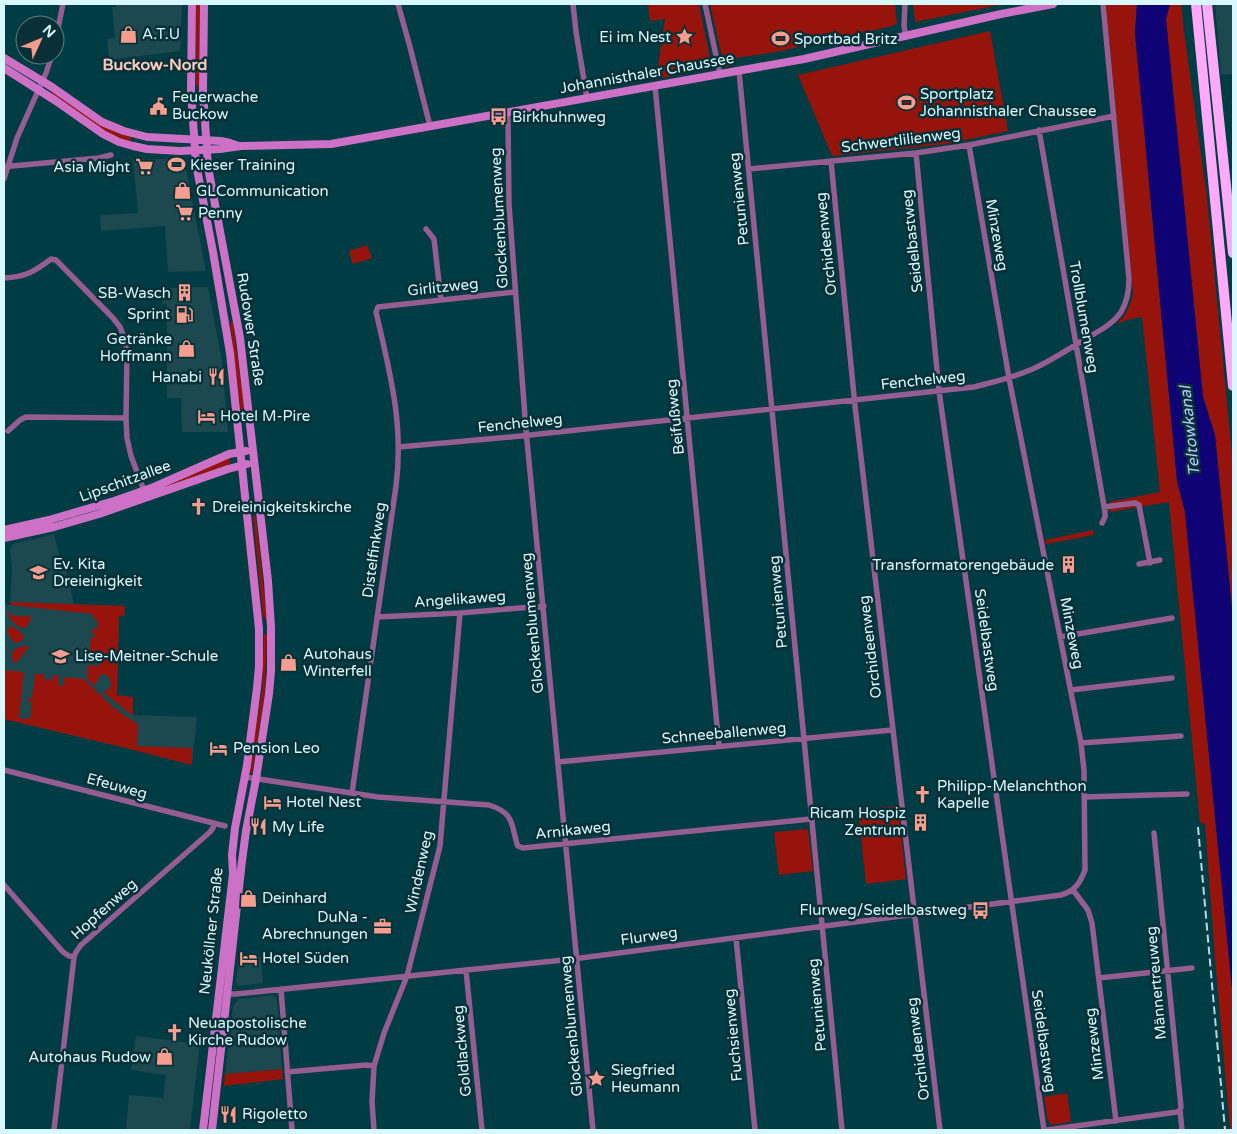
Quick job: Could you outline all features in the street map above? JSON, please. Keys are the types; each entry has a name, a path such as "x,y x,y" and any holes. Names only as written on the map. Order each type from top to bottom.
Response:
{"highway":[{"path":"1196,4 1233,386"},
{"path":"1207,4 1233,253"}],"main road":[{"name":"Rudower Straße","path":"192,4 192,91 196,164 214,256 231,360 259,629 259,666 247,765"},
{"name":"Rudower Straße","path":"204,4 203,91 207,150 211,184 240,338 250,417 271,629 270,679 256,779"},
{"name":"Johannisthaler Chaussee","path":"4,68 96,130 119,142 132,146 147,149 207,150 241,146 331,144 804,59 1053,4"},
{"name":"Johannisthaler Chaussee","path":"4,58 43,81 97,118 124,132 147,137 206,140 241,146"},
{"path":"192,91 203,91"},
{"path":"223,307 235,305"},
{"path":"238,418 250,417"},
{"name":"Lipschitzallee","path":"4,538 77,521 145,494 229,454 253,450"},
{"name":"Lipschitzallee","path":"4,530 79,512 254,462"},
{"path":"247,512 259,510"},
{"path":"259,629 271,629"},
{"name":"Neuköllner Straße","path":"203,1130 233,874 232,855 235,828 247,765"},
{"name":"Neuköllner Straße","path":"212,1130 246,830 256,779"},
{"path":"218,992 227,994"}],"street":[{"path":"398,4 430,126"},
{"path":"573,4 587,98"},
{"path":"705,4 720,74"},
{"path":"905,4 904,26 906,36"},
{"name":"Fenchelweg","path":"399,447 974,387 1009,378 1057,357 1112,322 1125,305 1129,287 1103,4"},
{"path":"4,179 22,127 49,65"},
{"name":"Petunienweg","path":"739,71 842,1130"},
{"name":"Beifußweg","path":"655,86 719,746"},
{"name":"Glockenblumenweg","path":"507,112 509,206 527,435 593,1130"},
{"name":"Schwertlilienweg","path":"749,169 969,145 1114,116"},
{"name":"Trollblumenweg","path":"1039,130 1104,507 1105,517 1102,523"},
{"name":"Minzeweg","path":"969,145 1009,378 1081,743 1085,870 1079,883 1073,890 1088,910 1092,919 1116,1121"},
{"name":"Seidelbastweg","path":"916,152 939,391 1045,1130"},
{"path":"7,166 103,158 111,155"},
{"name":"Orchideenweg","path":"831,161 854,400 940,1130"},
{"path":"426,229 434,239 441,300"},
{"path":"4,278 25,275 38,269 51,259 56,260 120,327 127,353 127,438 145,494"},
{"name":"Girlitzweg","path":"376,311 378,307 515,292"},
{"name":"Distelfinkweg","path":"352,793 397,478 399,447 395,399 376,311"},
{"path":"8,431 17,422 26,417 126,418"},
{"path":"1104,507 1135,502 1138,504 1150,563"},
{"path":"1140,564 1160,560"},
{"name":"Angelikaweg","path":"377,617 544,606"},
{"name":"Windenweg","path":"374,1130 372,1102 374,1066 384,1033 407,976 440,845 460,613"},
{"path":"1060,637 1172,618"},
{"path":"1071,690 1172,678"},
{"name":"Schneeballenweg","path":"558,762 892,730"},
{"path":"1081,743 1181,736"},
{"name":"Efeuweg","path":"4,770 225,826"},
{"name":"Arnikaweg","path":"245,777 391,798 489,805 507,815 512,822 517,844 520,847 811,819"},
{"path":"1084,797 1187,794"},
{"name":"Hopfenweg","path":"54,1130 76,952 210,832 214,824"},
{"path":"235,828 246,830"},
{"name":"Männertreuweg","path":"1154,833 1182,1130"},
{"path":"4,885 64,952 74,957"},
{"name":"Flurweg","path":"227,994 577,958 1061,895 1073,890"},
{"name":"Fuchsienweg","path":"736,938 755,1130"},
{"path":"1099,978 1192,968"},
{"name":"Goldlackweg","path":"466,970 482,1130"},
{"path":"281,988 292,1130"},
{"path":"287,1072 366,1065 374,1066"},
{"path":"1045,1130 1177,1112 1180,1110"}],"shaded area":[{"path":"116,4 182,4 180,51 109,60 107,39 115,38 112,7 116,7"},
{"path":"196,4 200,4 198,87 196,85"},
{"path":"648,4 699,4 712,68 656,79 665,19 650,21"},
{"name":"Sportbad Britz","path":"710,4 895,4 897,23 893,26 776,52 730,59 731,66 726,67 721,60 722,57"},
{"path":"913,4 1004,4 915,22"},
{"path":"1106,4 1137,4 1135,33 1177,481 1185,512 1233,999 1233,1130 1230,1130 1205,824 1200,823 1169,502 1110,512 1109,502 1160,492 1142,317 1117,324 1128,309 1133,291"},
{"path":"1170,4 1181,4 1207,198 1233,464 1233,619 1215,435 1203,397 1166,19"},
{"path":"1215,4 1233,4 1233,74 1221,75"},
{"name":"Sportplatz Johannisthaler Chaussee","path":"990,31 1008,131 946,144 832,156 798,75"},
{"path":"50,90 98,123 131,137 131,141 122,139 101,128"},
{"path":"180,159 185,164 206,271 168,272 165,226 101,231 100,215 138,213 133,160"},
{"path":"367,245 372,258 353,264 349,251"},
{"path":"208,287 222,361 228,432 182,432 181,398 167,398 167,304 162,304 162,288"},
{"path":"230,322 233,322 244,414 241,412"},
{"path":"230,457 230,464 156,492 155,489"},
{"path":"253,515 256,519 267,618 263,617"},
{"path":"1093,530 1094,535 1046,544 1045,540"},
{"name":"Lise-Meitner-Schule","path":"54,534 60,558 63,557 74,604 125,606 124,616 119,616 117,696 133,697 133,715 197,717 192,765 4,719 4,604 10,605 12,567 10,549 13,544"},
{"path":"11,602 125,606 124,616 119,616 117,695 133,697 133,716 103,692 109,689 111,685 110,679 106,674 100,675 95,686 87,679 88,665 99,666 100,659 89,657 91,637 95,637 95,634 91,633 92,629 97,629 98,620 93,619 93,614 10,605"},
{"path":"10,610 10,615 29,617 31,614 31,619 26,628 18,626 12,620 8,615"},
{"path":"10,626 20,632 24,638 23,640 17,643 11,639 8,630"},
{"path":"265,634 267,635 265,691 252,773 250,773 249,769 262,690"},
{"path":"28,646 28,648 17,662 14,663 12,653 18,648"},
{"path":"4,670 24,672 19,718 30,719 32,702 28,701 28,698 32,698 35,674 44,674 44,679 52,680 53,675 59,676 58,685 63,686 65,677 84,679 115,709 119,709 119,712 138,724 137,746 192,748 192,765 4,719"},
{"path":"898,806 906,879 866,884 858,810"},
{"path":"808,829 813,871 779,875 774,832"},
{"path":"239,957 261,957 263,983 238,986 236,982"},
{"path":"272,995 277,999 282,1069 225,1074 233,1006 239,999"},
{"path":"136,1036 200,1044 190,1130 126,1130 129,1095 163,1098 166,1075 131,1070"},
{"path":"282,1069 283,1079 224,1086 225,1074"},
{"path":"1067,1093 1071,1122 1052,1125 1048,1121 1044,1097"}],"water":[{"name":"Teltowkanal","path":"1137,4 1170,4 1166,19 1203,397 1215,435 1233,619 1233,999 1185,512 1177,481 1135,33"}],"railway":[{"path":"1198,827 1225,1130"}],"place":[{"name":"A.T.U","path":"128,34"},
{"name":"Ei im Nest","path":"685,37"},
{"name":"Sportbad Britz","path":"780,39"},
{"name":"Sportplatz Johannisthaler Chaussee","path":"906,103"},
{"name":"Feuerwache Buckow","path":"158,106"},
{"name":"Birkhuhnweg","path":"498,117"},
{"name":"Kieser Training","path":"176,165"},
{"name":"Asia Might","path":"144,167"},
{"name":"GLCommunication","path":"182,191"},
{"name":"Penny","path":"184,213"},
{"name":"SB-Wasch","path":"185,293"},
{"name":"Sprint","path":"184,314"},
{"name":"Getränke Hoffmann","path":"186,348"},
{"name":"Hanabi","path":"216,377"},
{"name":"Hotel M-Pire","path":"206,416"},
{"name":"Dreieinigkeitskirche","path":"198,507"},
{"name":"Transformatorengebäude","path":"1068,565"},
{"name":"Ev. Kita Dreieinigkeit","path":"39,573"},
{"name":"Lise-Meitner-Schule","path":"61,656"},
{"name":"Autohaus Winterfell","path":"289,663"},
{"name":"Pension Leo","path":"219,748"},
{"name":"Philipp-Melanchthon Kapelle","path":"923,795"},
{"name":"Hotel Nest","path":"272,802"},
{"name":"Ricam Hospiz Zentrum","path":"920,822"},
{"name":"My Life","path":"258,827"},
{"name":"Deinhard","path":"248,898"},
{"name":"Flurweg/Seidelbastweg","path":"981,910"},
{"name":"DuNa - Abrechnungen","path":"382,926"},
{"name":"Hotel Süden","path":"248,958"},
{"name":"Neuapostolische Kirche Rudow","path":"174,1032"},
{"name":"Autohaus Rudow","path":"165,1057"},
{"name":"Siegfried Heumann","path":"597,1079"},
{"name":"Rigoletto","path":"228,1114"}],"district":[{"name":"Buckow-Nord","path":"155,65"}]}
